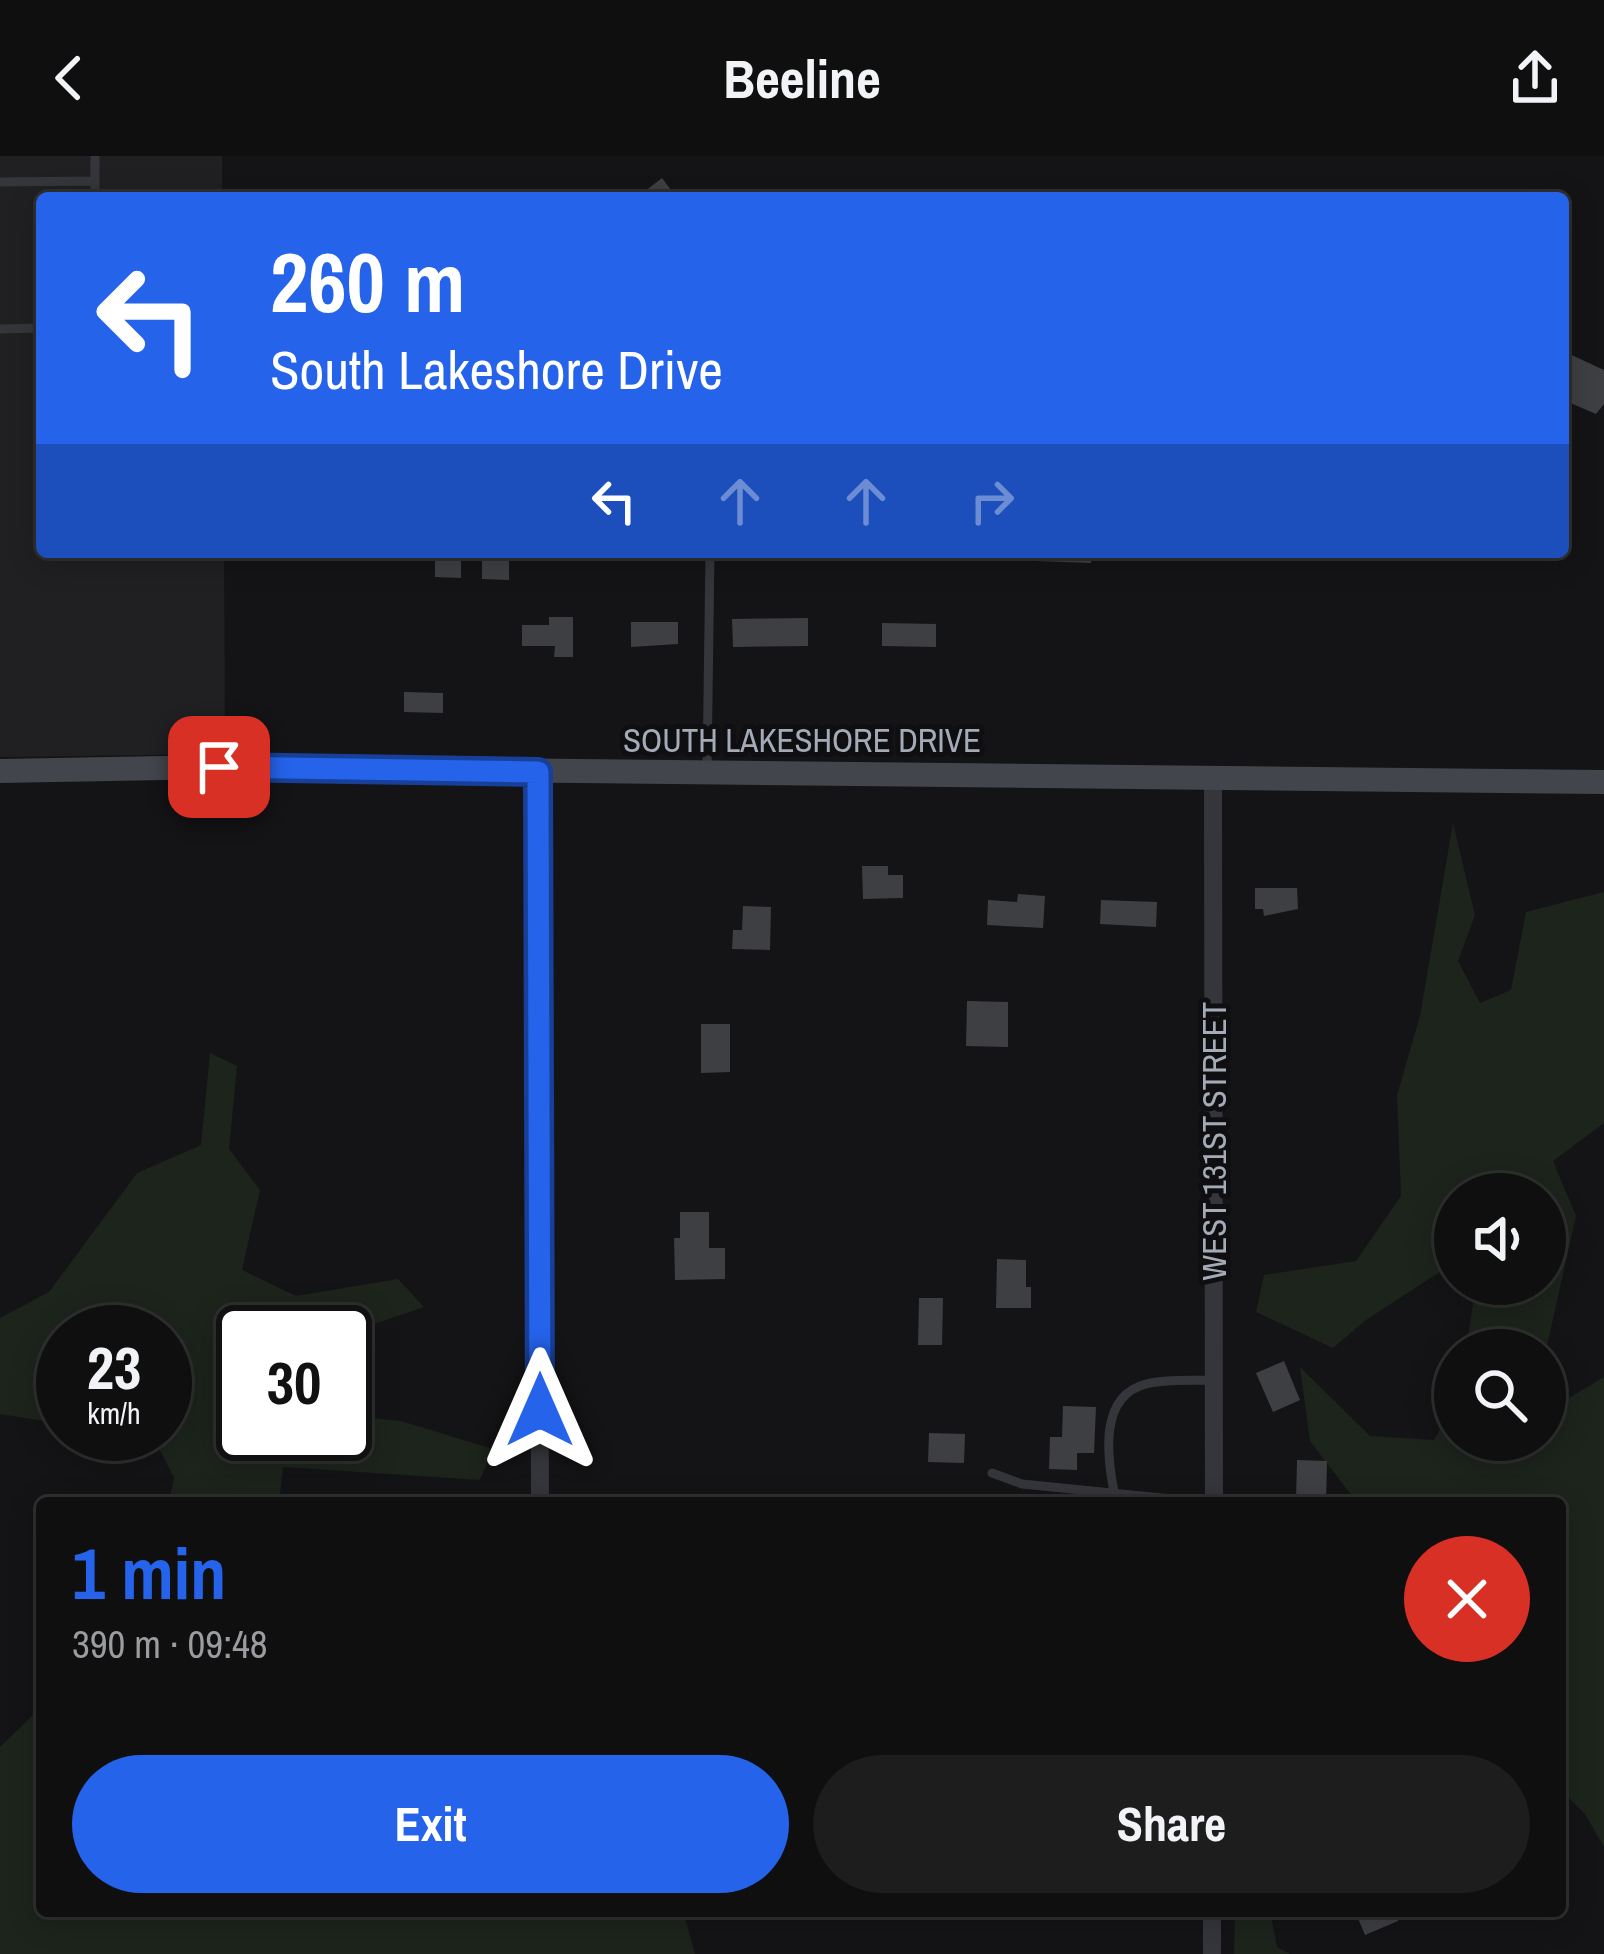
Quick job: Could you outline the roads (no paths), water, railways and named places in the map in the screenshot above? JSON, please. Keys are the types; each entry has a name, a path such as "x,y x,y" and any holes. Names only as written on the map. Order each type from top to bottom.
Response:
{"street":[{"name":"SOUTH LAKESHORE DRIVE","path":"0,771 219,767 1604,782"},
{"path":"538,772 540,1497"},
{"name":"WEST 131ST STREET","path":"1213,778 1213,1497"},
{"path":"1212,1917 1212,1954"}],"lane":[{"path":"95,156 95,192"},
{"path":"0,182 95,182"},
{"path":"0,329 36,328"},
{"path":"707,772 710,558"},
{"path":"1114,1492 1108,1437 1113,1413 1125,1395 1145,1384 1214,1380"},
{"path":"992,1473 1022,1484 1138,1497"}]}
